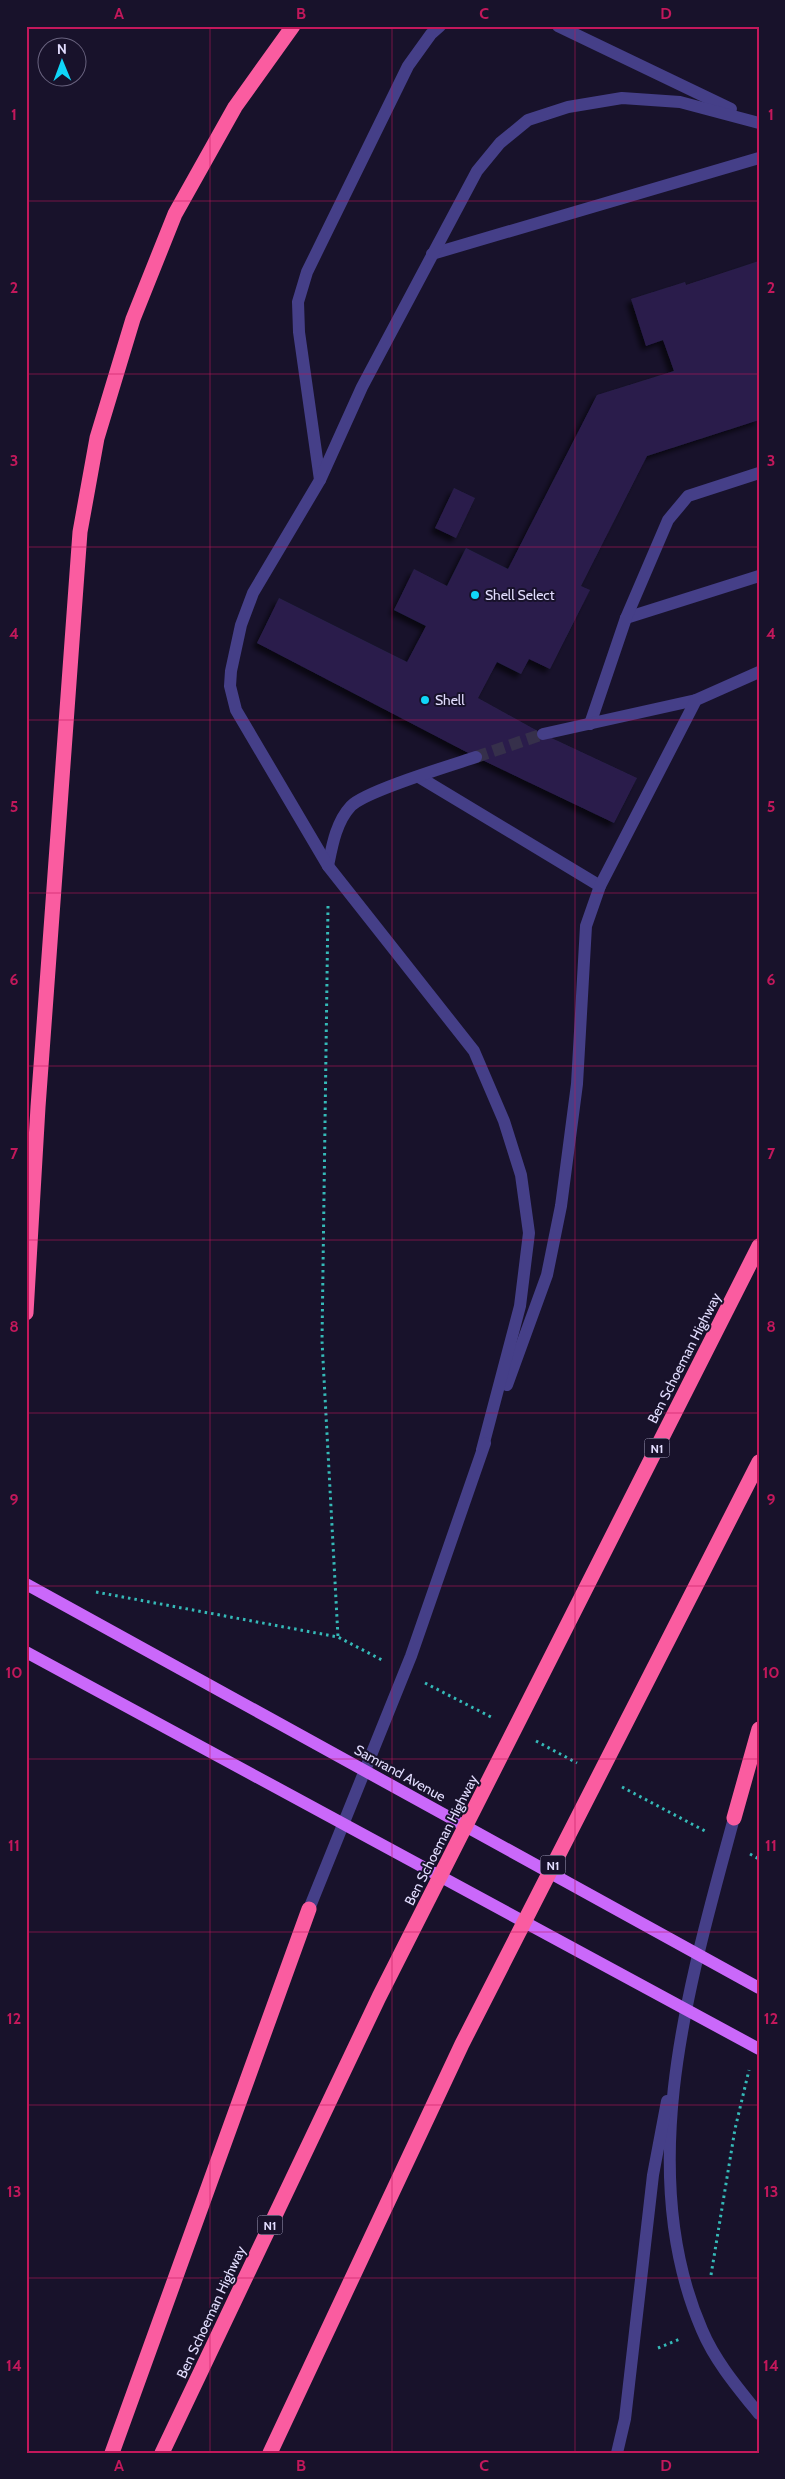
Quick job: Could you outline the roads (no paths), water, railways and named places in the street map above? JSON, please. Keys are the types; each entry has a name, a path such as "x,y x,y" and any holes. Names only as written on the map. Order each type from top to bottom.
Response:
{"highway":[{"path":"26,1313 38,1107 80,532 97,438 133,319 175,214 234,107 293,26"},
{"path":"26,1148 38,1107"},
{"name":"Ben Schoeman Highway","path":"162,2453 379,1997 759,1246"},
{"name":"N1","path":"270,2453 462,2044 759,1462"},
{"path":"734,1818 759,1729"},
{"path":"112,2453 309,1909"}],"main road":[{"name":"Samrand Avenue","path":"26,1584 759,1988"},
{"path":"26,1652 759,2049"}],"lane":[{"path":"320,480 299,332 298,302 306,272 408,66 430,34 440,26"},
{"path":"558,26 756,121"},
{"path":"482,1450 520,1306 529,1233 521,1175 504,1121 474,1051 328,866 236,710 230,686 230,671 241,625 253,593 320,480 362,387 476,171 500,143 528,120 568,107 622,98 680,102 756,121"},
{"path":"432,254 759,158"},
{"path":"590,724 626,618 668,520 675,509 688,496 759,473"},
{"path":"626,618 759,576"},
{"path":"543,734 696,700 759,672"},
{"path":"309,1909 411,1656 482,1450 547,1275 560,1206 577,1084 586,926 600,886 696,700"},
{"path":"328,866 333,842 340,823 352,805 372,793 476,757"},
{"path":"418,777 600,886"},
{"path":"617,2453 625,2419 653,2175 661,2126 674,2075 700,1946 734,1818"},
{"path":"674,2075 670,2180 672,2219 680,2263 702,2330 729,2376 759,2414"}],"tunnel":[{"path":"476,757 543,734"}],"place":[{"name":"Shell Select","path":"475,595"},
{"name":"Shell","path":"425,700"}]}
